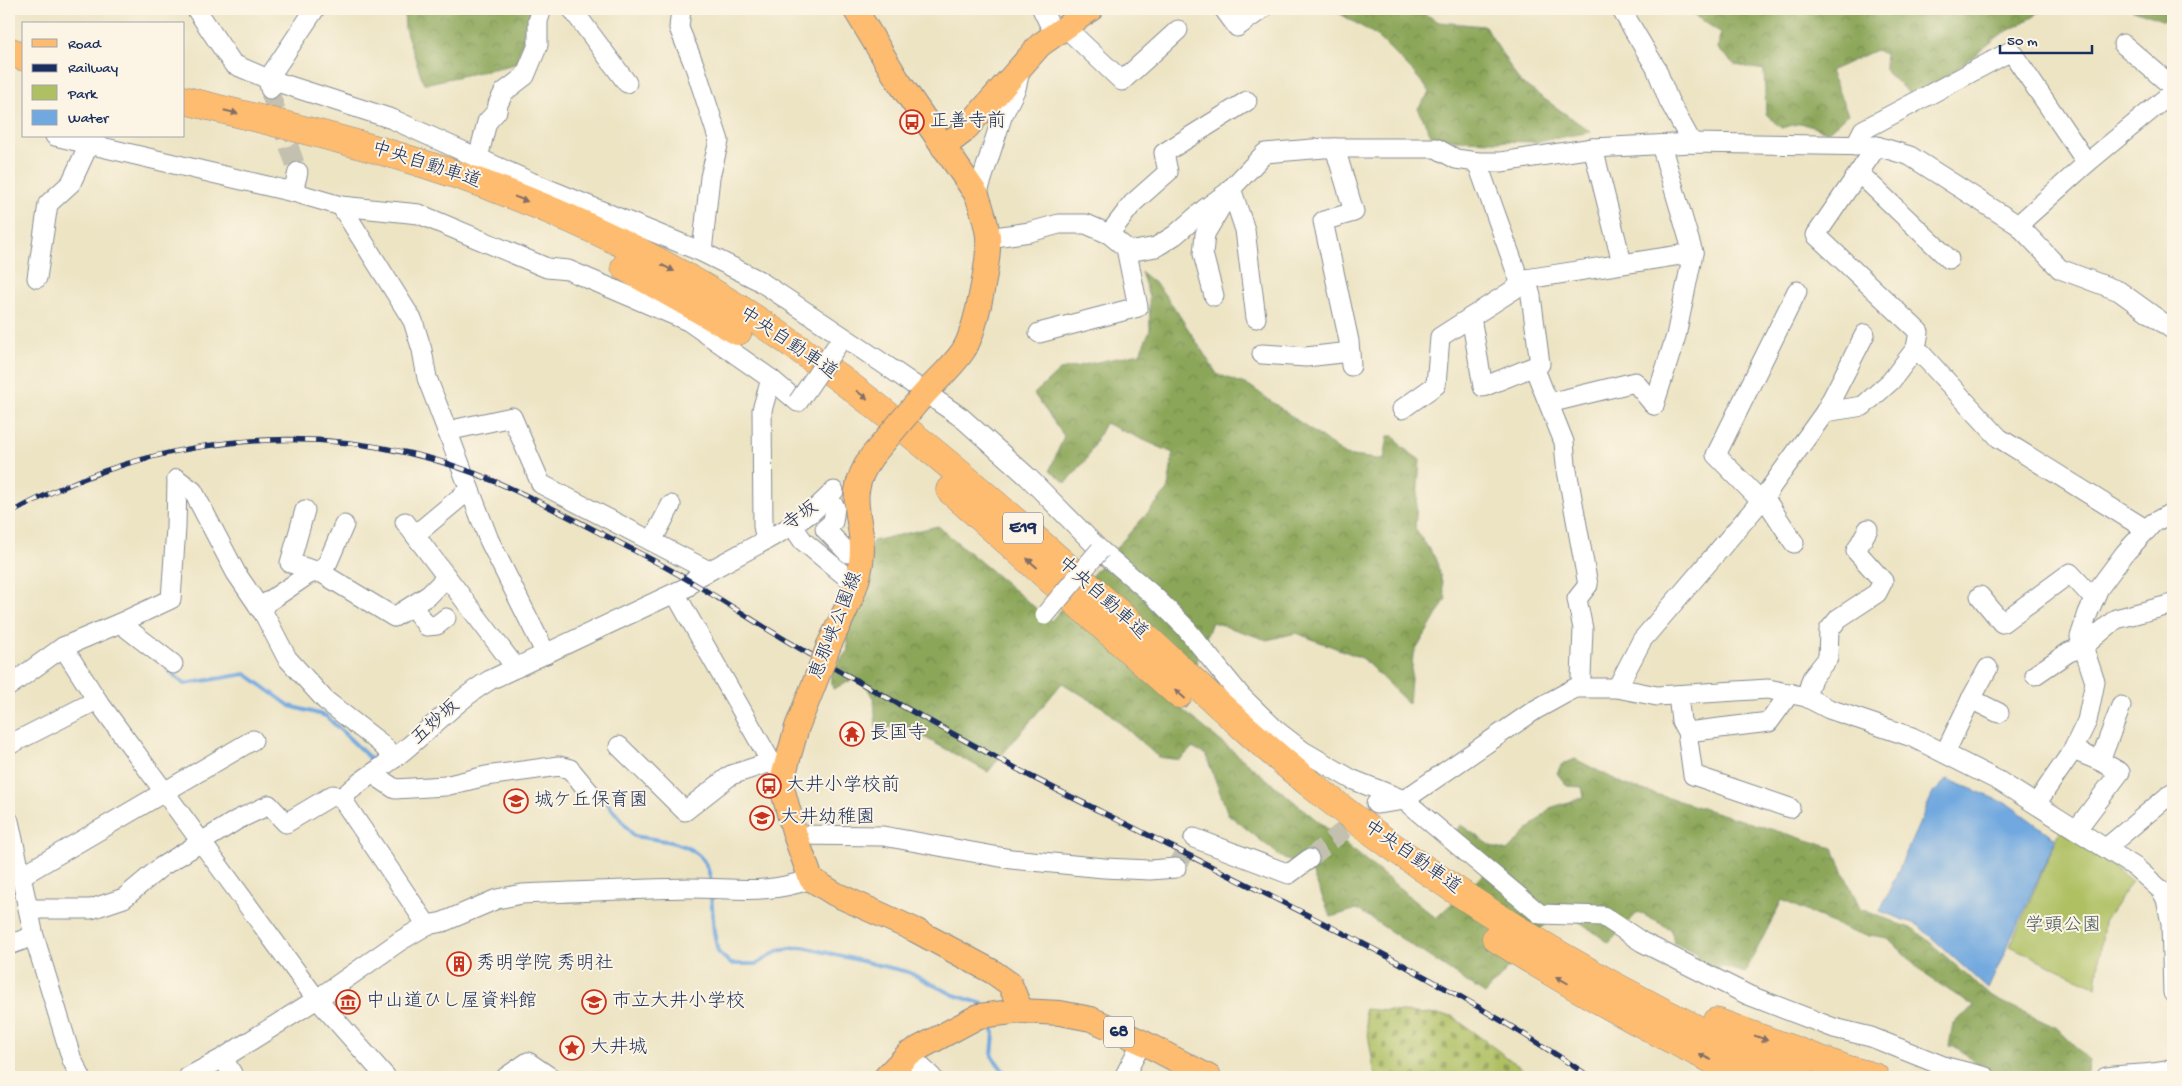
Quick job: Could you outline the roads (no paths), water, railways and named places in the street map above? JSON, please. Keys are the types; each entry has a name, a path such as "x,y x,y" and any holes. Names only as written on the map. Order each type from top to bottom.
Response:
{"highway":[{"path":"9,51 22,56"},
{"path":"9,71 22,75"},
{"name":"中央自動車道","path":"185,100 392,154 530,202 599,232 683,276 762,324 919,438 994,502 1241,725 1312,785 1430,872 1475,903 1584,970 1740,1051 1799,1077"},
{"name":"中央自動車道","path":"185,120 327,154 461,195 523,218 592,249 674,293 753,340 830,393 908,454 1229,738 1300,798 1350,836 1465,918 1561,979 1683,1047 1749,1077"},
{"path":"1584,970 1731,1028 1846,1069 1875,1077"}],"main road":[{"name":"恵那峡公園線","path":"812,879 795,835 777,768 797,727 855,584 861,563 856,492 863,470 872,456 922,396 964,349 971,332 984,274 988,238 985,215 978,195 897,79 855,9"},
{"path":"943,147 963,132 1020,70 1040,45 1091,9"},
{"path":"812,879 835,894 915,930 994,972 1010,984 1021,1011"},
{"name":"68","path":"886,1077 908,1054 988,1015 1021,1011 1060,1013 1091,1019 1142,1042 1209,1077"}],"street":[{"path":"196,9 233,64 269,86 392,119 531,182 702,252 758,280 839,340 922,396 962,418 1014,464 1100,550 1154,596 1184,626 1241,696 1276,730 1303,751 1350,779 1404,800 1540,914 1603,916 1642,942 1748,995 1834,1028 1871,1037 1945,1072 1986,1077"},
{"path":"269,86 315,9"},
{"path":"478,158 488,122 498,111 498,104 504,92 525,76 538,45 538,21 542,9"},
{"path":"572,9 627,83"},
{"path":"681,9 679,28 695,67 719,140 710,177 702,252"},
{"path":"1042,9 1059,30 1122,81 1178,30"},
{"path":"1224,9 1237,27 1262,9"},
{"path":"1621,9 1656,68 1669,101 1692,143"},
{"path":"2123,44 2173,87"},
{"path":"1855,146 1863,130 2011,51 2087,162"},
{"path":"978,195 1002,117 1016,88 1020,70"},
{"path":"2018,225 2087,162 2173,92"},
{"path":"1109,234 1133,203 1168,172 1164,153 1248,101"},
{"path":"64,138 293,192 342,206 418,214 546,268 568,270 688,321 771,379 798,402 839,340"},
{"path":"988,238 1030,232 1059,224 1086,224 1109,234 1126,248 1134,251 1156,247 1175,235 1231,188 1265,153 1335,148 1436,148 1456,160 1501,162 1593,148 1692,143 1877,146 1910,156 2018,225 2060,269 2119,291 2173,330"},
{"path":"37,278 48,204 71,183 89,144"},
{"path":"1549,403 1634,382 1654,405 1676,336 1693,253 1660,145"},
{"path":"1825,412 1863,406 1891,380 1916,348 1919,332 1816,235 1877,146"},
{"path":"1262,354 1351,359 1323,221 1354,212 1335,148"},
{"path":"1593,148 1622,264"},
{"path":"1471,317 1483,387 1540,364 1531,296 1476,162"},
{"path":"293,192 298,172"},
{"path":"1859,173 1949,259"},
{"path":"1214,296 1203,254 1205,234 1231,188"},
{"path":"1231,188 1245,230 1256,318"},
{"path":"342,206 413,321 422,350 427,378 469,490 489,540 546,654"},
{"path":"1039,333 1138,307 1126,248"},
{"path":"1402,409 1436,385 1440,337 1524,282 1693,253"},
{"path":"1794,543 1762,499 1716,455 1797,291"},
{"path":"1617,688 1642,640 1762,499 1825,412 1865,334"},
{"path":"1916,348 1999,438 2147,530"},
{"path":"1534,368 1564,442 1566,465 1588,585 1578,599 1583,629 1581,678"},
{"path":"766,540 763,526 762,410 771,379"},
{"path":"447,430 512,417 541,484 709,571"},
{"path":"9,686 63,647 171,599 177,479 193,491 236,573 259,608 287,658 325,700 379,742 395,758"},
{"path":"469,490 410,528 516,668"},
{"name":"寺坂","path":"676,593 709,571 792,525 831,495 835,507 833,522 825,529 848,553"},
{"path":"652,541 671,504"},
{"path":"305,510 290,563 320,572 394,617 429,596 447,576"},
{"path":"2036,804 2072,750 2087,721 2095,682 2080,637 2094,598 2099,588 2125,553 2153,523 2173,512"},
{"path":"259,608 309,574 320,572 328,562 344,525"},
{"path":"792,525 803,541 855,584"},
{"path":"1687,732 1769,722 1798,695 1828,658 1829,630 1839,618 1877,593 1883,581 1856,552 1868,529"},
{"path":"1045,615 1100,550"},
{"path":"1980,596 2002,623 2070,573 2094,598"},
{"path":"619,746 686,811 731,774 777,768 676,593"},
{"name":"五妙坂","path":"342,799 395,758 476,688 676,593"},
{"path":"2035,675 2070,652 2082,647 2116,619 2173,604"},
{"path":"412,606 426,626 436,625 446,618"},
{"path":"120,623 174,664"},
{"path":"63,647 97,700 163,792 317,999 386,1077"},
{"path":"1945,753 1970,699 1988,668"},
{"path":"1376,804 1404,800 1535,710 1576,688 1617,688 1657,696 1768,689 1798,695 1829,709 1912,737 1945,753 1999,781 2135,867 2161,890 2166,899 2171,923 2173,994"},
{"path":"1678,695 1681,721 1687,732 1693,775 1790,808"},
{"path":"1970,699 1999,712"},
{"path":"9,745 97,700"},
{"path":"2100,761 2121,706"},
{"path":"22,876 253,740"},
{"path":"2072,750 2100,761 2120,772 2077,829"},
{"path":"373,774 395,789 445,786 486,776 559,766 570,769 590,793"},
{"path":"2106,848 2173,792"},
{"path":"29,909 91,909 124,898 161,867 237,820 269,804 286,823 333,794 342,799 426,925"},
{"path":"9,821 34,936 72,1060 81,1077"},
{"path":"795,835 883,836 1011,859 1104,868 1150,870 1176,868"},
{"path":"1194,838 1289,874 1309,859"},
{"path":"188,1077 223,1058 317,999 400,940 426,925 443,922 497,899 522,894 692,888 766,890 812,879"},
{"path":"9,944 34,936"},
{"path":"1124,1077 1142,1042"},
{"path":"908,1054 932,1077"},
{"path":"223,1058 234,1077"},
{"path":"506,1077 528,1062 550,1077"},
{"path":"2106,1077 2123,1074 2164,1072 2173,1069"}],"water":[{"path":"1947,779 2008,804 2056,839 1988,989 1918,925 1880,911 1933,793"}],"waterway":[{"path":"168,670 184,684 246,674 290,706 326,716 377,765"},
{"path":"597,790 634,836 672,842 694,851 702,859 708,870 711,884"},
{"path":"711,894 714,932 718,952 731,964 756,964 778,951 803,947 908,972 954,995 983,1004 984,1007"},
{"path":"990,1023 994,1033 992,1056 1008,1077"}],"tunnel":[{"path":"270,93 298,172"},
{"path":"1309,859 1366,812"},
{"path":"1176,868 1194,838"}],"railway":[{"path":"9,514 55,491 103,471 203,446 254,441 305,440 357,444 408,453 475,473 579,522 661,565 787,641 1032,777 1382,953 1487,1012 1590,1077"}],"place":[{"name":"正善寺前","path":"912,122"},
{"name":"長国寺","path":"852,734"},
{"name":"大井小学校前","path":"769,786"},
{"name":"城ケ丘保育園","path":"516,801"},
{"name":"大井幼稚園","path":"762,818"},
{"name":"秀明学院 秀明社","path":"459,964"},
{"name":"中山道ひし屋資料館","path":"348,1002"},
{"name":"市立大井小学校","path":"594,1002"},
{"name":"大井城","path":"572,1048"}],"park label":[{"name":"学頭公園","path":"2063,926"}]}
